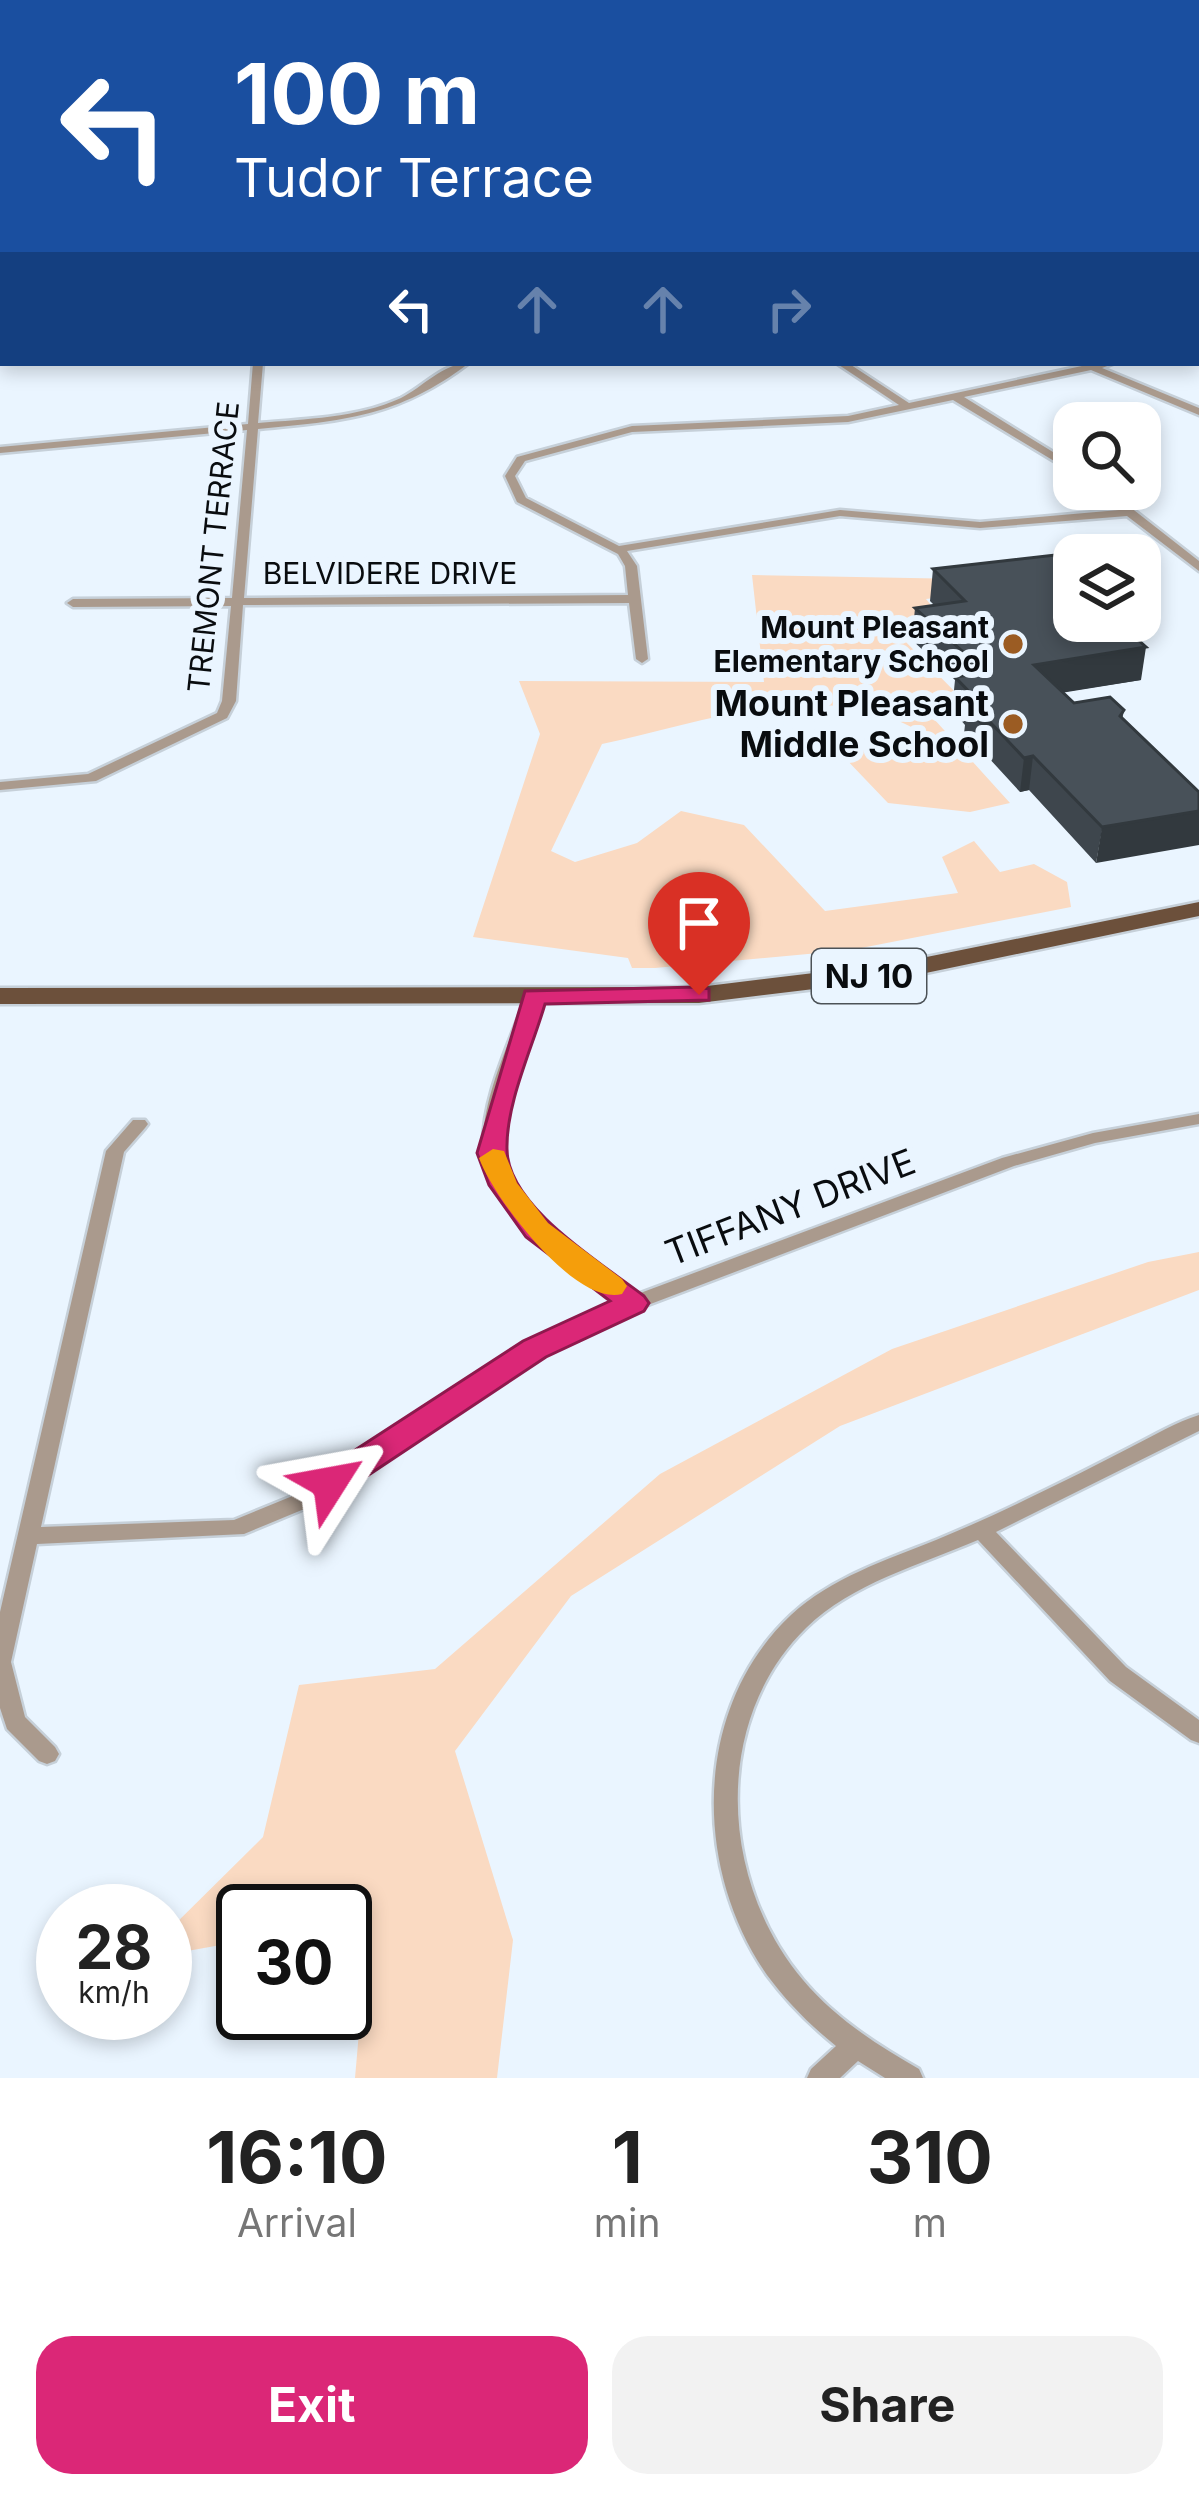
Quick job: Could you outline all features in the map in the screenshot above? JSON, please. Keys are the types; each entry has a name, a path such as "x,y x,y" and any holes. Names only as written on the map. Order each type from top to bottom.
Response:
{"main road":[{"name":"NJ 10","path":"0,997 534,996 799,987 1199,909"}],"street":[{"name":"TREMONT TERRACE","path":"0,786 91,778 205,728 222,715 229,701 241,601 257,366"},
{"path":"0,449 361,414 428,388 460,366"},
{"path":"846,366 907,406"},
{"path":"642,658 631,566 619,550 521,500 512,488 514,466 539,451 632,429 818,423 1101,366"},
{"path":"1095,368 1199,412"},
{"path":"956,397 1053,457"},
{"path":"1129,510 1199,567"},
{"path":"619,550 840,513 996,525 1132,512"},
{"name":"BELVIDERE DRIVE","path":"73,603 635,599"},
{"path":"534,996 491,1153 503,1185 537,1230 633,1303"},
{"name":"TIFFANY DRIVE","path":"28,1536 236,1528 302,1501 534,1349 633,1303 1008,1162 1093,1138 1199,1119"},
{"path":"47,1754 15,1722 0,1662 115,1150 139,1124"},
{"path":"910,2078 854,2048 798,1996 750,1924 724,1820 730,1738 747,1688 794,1625 852,1586 981,1530 1199,1423"},
{"path":"981,1530 1118,1674 1199,1733"},
{"path":"820,2078 854,2048"}],"shaded area":[{"path":"752,575 1053,581 926,599 951,629 901,637 964,701 925,709 1010,803 970,812 888,803 843,756 924,734 887,716 847,707 765,708 602,744 551,851 575,862 637,843 681,811 744,825 825,911 958,893 942,857 974,841 1000,872 1034,864 1067,882 1071,907 851,950 655,968 632,968 628,958 473,937 540,734 519,681 764,682"},
{"path":"1199,1252 1199,1290 840,1426 571,1596 455,1751 513,1940 497,2078 355,2078 358,2040 372,2040 372,1884 216,1884 216,1946 192,1950 192,1907 263,1837 299,1685 435,1669 660,1474 892,1349 1148,1262"}],"building":[{"path":"1053,555 1053,642 1140,642 1146,647 1034,665 1074,703 1110,697 1124,710 1120,716 1199,792 1199,811 1102,827 1033,756 1024,758 991,723 982,724 967,708 980,703 955,677 986,673 915,608 965,601 933,569"}],"slow traffic":[{"path":"493,1158 503,1185 537,1230 611,1286"}],"place":[{"name":"Mount Pleasant Elementary School","path":"1013,644"},
{"name":"Mount Pleasant Middle School","path":"1013,724"}],"route":[{"path":"330,1483 534,1349 633,1303 537,1230 503,1185 491,1153 496,1124 534,996 699,995"}]}
